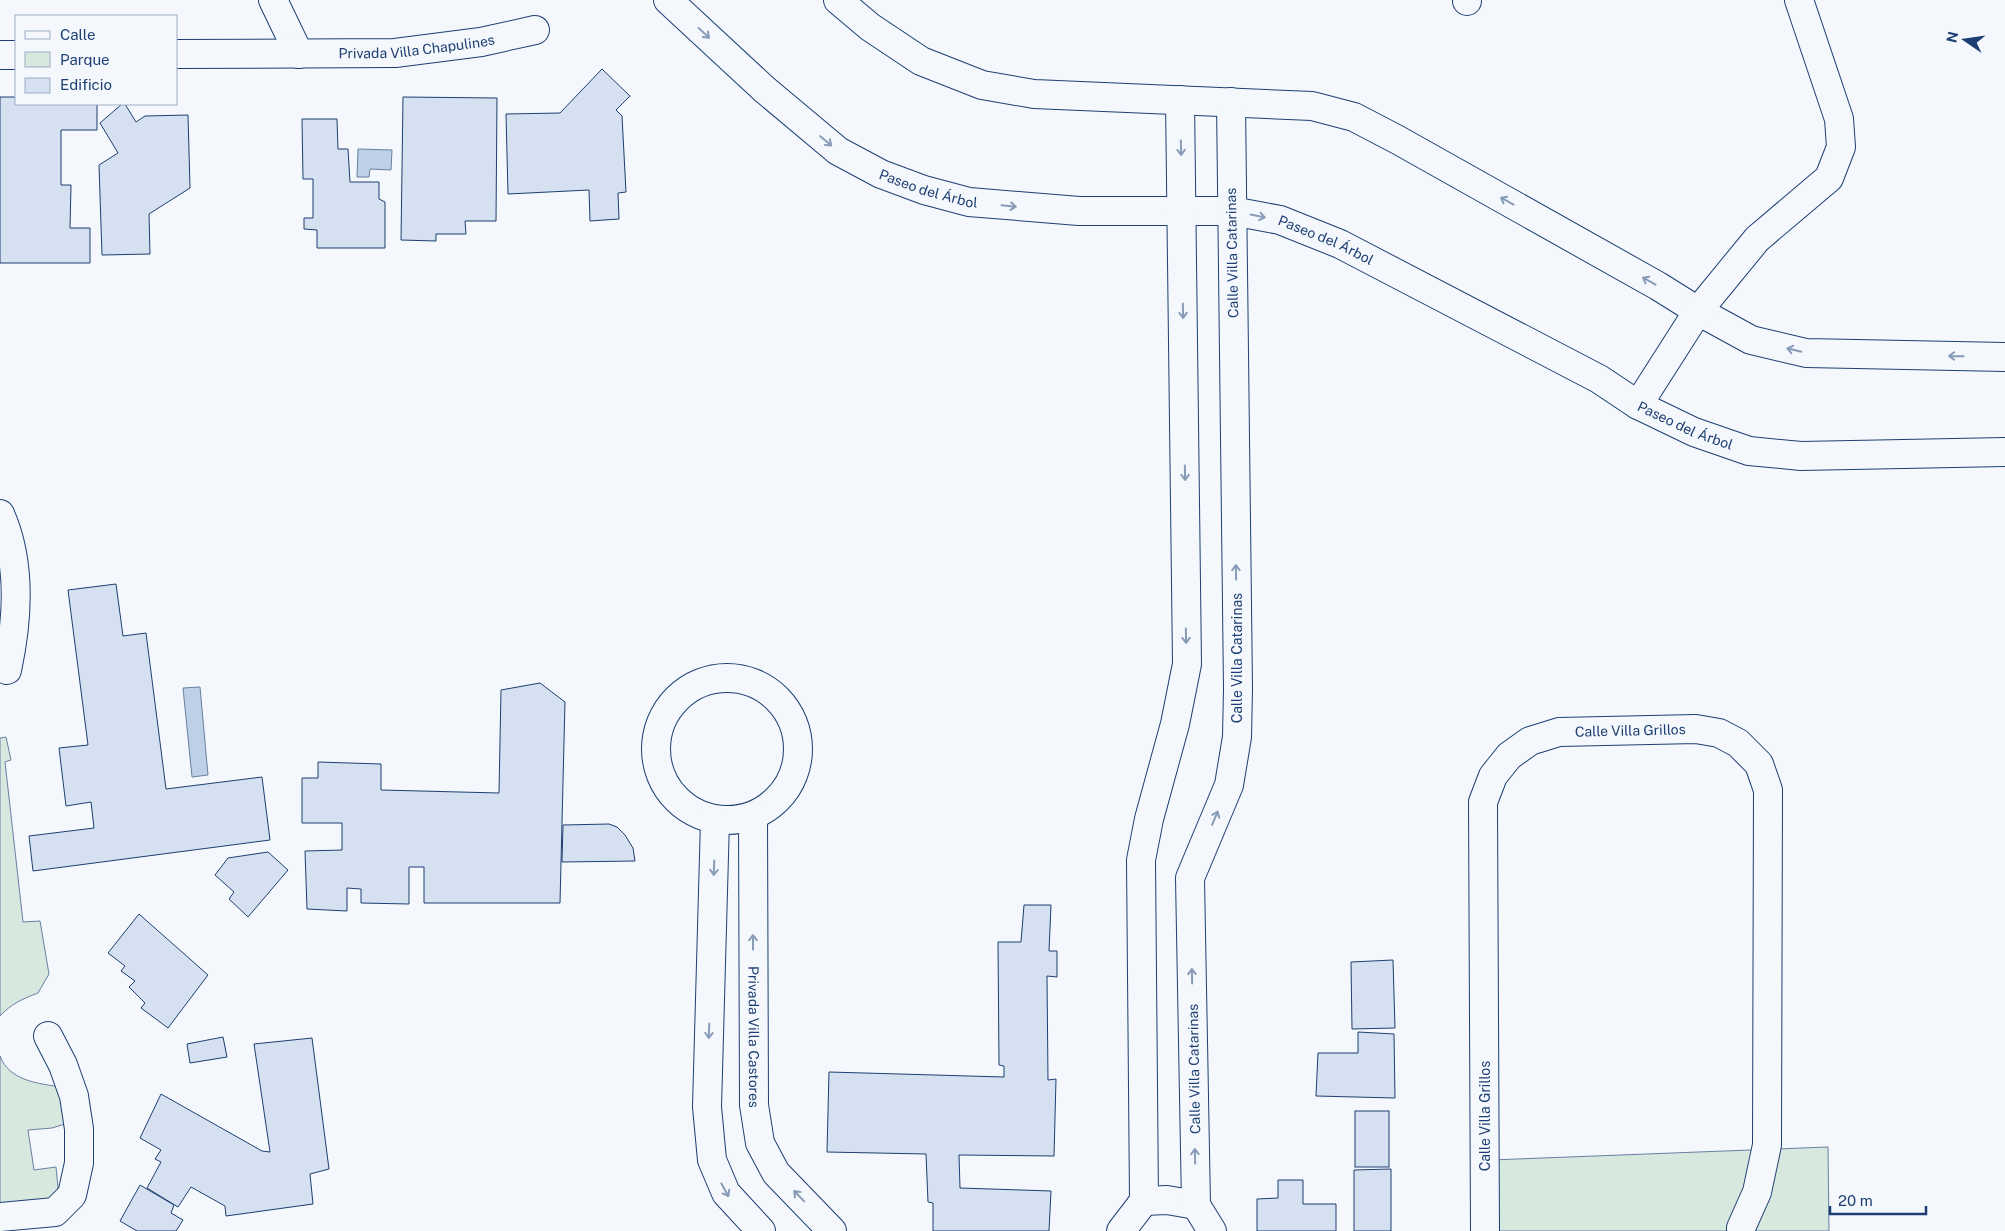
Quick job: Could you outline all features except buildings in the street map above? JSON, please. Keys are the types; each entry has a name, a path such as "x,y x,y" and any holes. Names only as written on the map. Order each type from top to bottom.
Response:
{"street":[{"path":"273,0 299,54"},
{"name":"Paseo del Árbol","path":"668,0 764,89 838,151 881,174 924,190 969,202 1020,208 1079,211 1232,211 1280,220 1340,244 1599,379 1638,405 1694,432 1749,451 1800,456 2005,452"},
{"path":"838,0 870,27 921,61 982,85 1034,94 1312,106 1354,117 1650,281 1698,311 1751,340 1806,353 2005,357"},
{"path":"1638,405 1698,311 1757,239 1829,178 1841,147 1839,119 1799,0"},
{"name":"Privada Villa Chapulines","path":"178,54 395,53 481,42 535,30"},
{"path":"0,55 15,55"},
{"path":"1121,1231 1144,1201 1141,860 1149,819 1176,724 1187,664 1180,100"},
{"name":"Calle Villa Catarinas","path":"1196,1204 1190,878 1229,785 1237,737 1231,102"},
{"path":"0,514 6,528 14,563 16,599 14,635 8,670"},
{"path":"720,678 743,680 764,688 781,702 793,722 798,744 796,767 788,788 772,804 753,816 734,821 715,820 694,812 676,799 663,780 656,758 657,736 666,714 680,696 698,684 720,678"},
{"name":"Calle Villa Grillos","path":"1485,1231 1483,802 1493,776 1509,756 1530,741 1560,732 1696,729 1718,733 1738,743 1759,764 1768,790 1767,1145 1758,1192 1741,1228"},
{"name":"Privada Villa Castores","path":"753,816 754,1105 760,1143 776,1173 832,1231"},
{"path":"715,820 707,1107 712,1160 726,1193 761,1231"},
{"path":"0,1217 55,1212 72,1195 79,1162 79,1129 74,1096 64,1065 48,1036"},
{"path":"1144,1201 1167,1200 1196,1204 1212,1231"}],"green space":[{"path":"6,737 11,760 5,762 23,922 40,921 49,974 38,993 17,1002 0,1016 0,738"},
{"path":"0,1056 10,1071 26,1080 62,1087 68,1123 52,1128 28,1130 34,1170 56,1167 58,1188 55,1197 0,1204"},
{"path":"1828,1147 1829,1231 1491,1231 1491,1160"}],"water":[{"path":"358,149 392,150 391,170 370,169 369,177 357,177"},
{"path":"200,687 208,775 192,777 183,688"}]}
